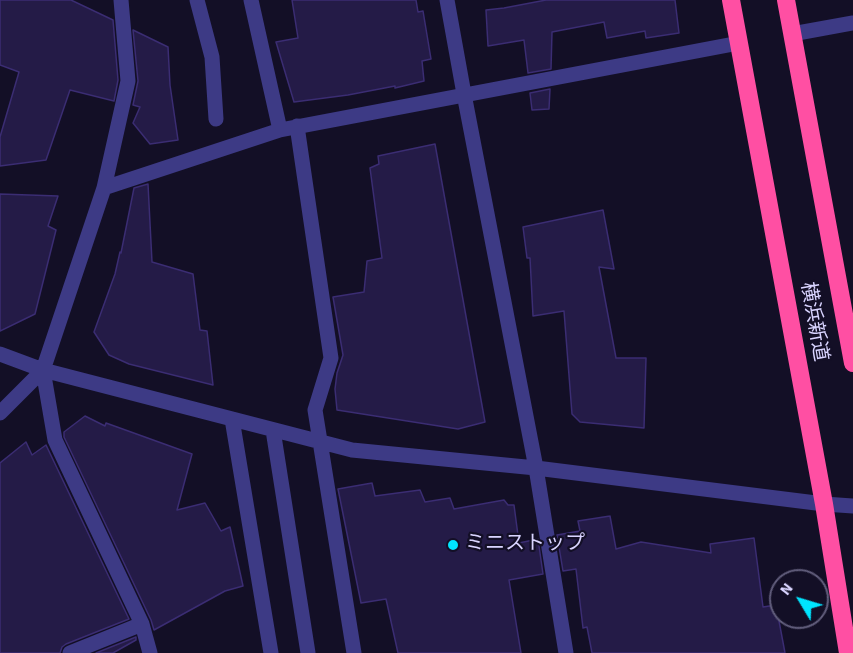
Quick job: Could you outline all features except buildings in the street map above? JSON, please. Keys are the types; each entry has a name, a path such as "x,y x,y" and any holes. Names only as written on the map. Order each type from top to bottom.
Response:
{"highway":[{"name":"横浜新道","path":"731,0 824,504 848,653"},
{"name":"横浜新道","path":"786,0 853,363"}],"street":[{"path":"0,413 43,370 104,188 128,81 121,0"},
{"path":"197,0 212,57 216,119"},
{"path":"251,0 280,130"},
{"path":"447,0 536,468 566,653"},
{"path":"792,34 853,23"},
{"path":"104,188 297,126 739,43"},
{"path":"297,126 331,358 315,411 354,653"},
{"path":"0,354 43,370 352,450 536,468 853,506"},
{"path":"43,370 55,440 142,624 150,653"},
{"path":"232,418 271,653"},
{"path":"273,430 308,653"},
{"path":"70,653 142,624"}],"place":[{"name":"ミニストップ","path":"453,545"}]}
